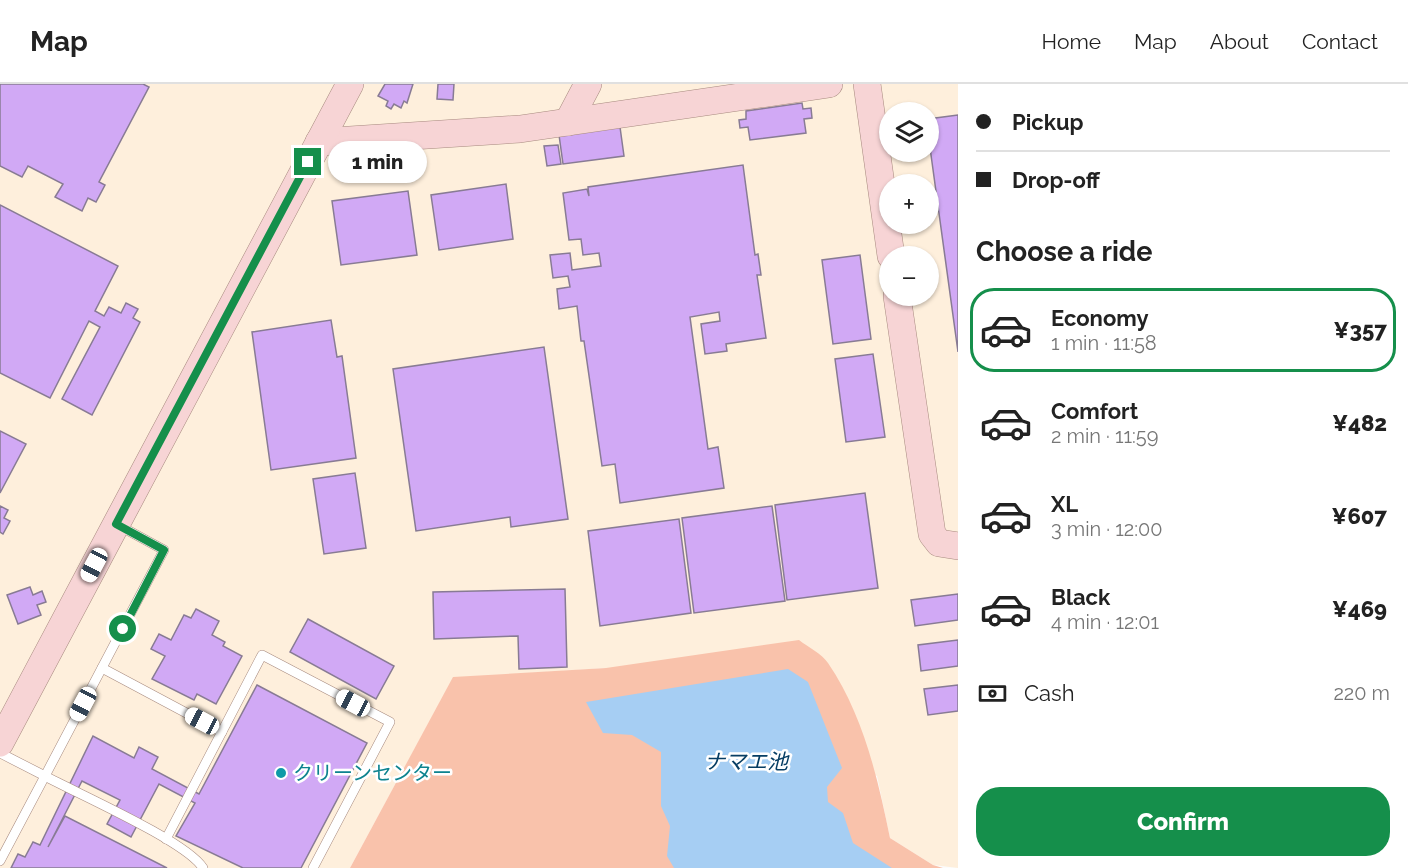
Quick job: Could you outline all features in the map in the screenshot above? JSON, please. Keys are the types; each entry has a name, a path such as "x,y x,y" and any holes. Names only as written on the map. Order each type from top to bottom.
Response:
{"street":[{"path":"0,743 350,84"},
{"path":"568,122 588,84"},
{"path":"319,142 520,129 829,84"},
{"path":"867,84 890,246"},
{"path":"898,306 932,534 939,543 958,546"}],"lane":[{"path":"0,861 164,550 116,524"},
{"path":"166,839 262,655 390,722 313,868"},
{"path":"102,668 222,732"},
{"path":"0,753 166,839 196,858 203,868"}],"shaded area":[{"path":"0,84 958,84 958,868 933,865 890,838 877,776 606,668 453,678 350,868 0,868"},
{"path":"799,640 825,660 851,704 868,748 890,838 933,865 943,868 350,868 453,677 606,668"}],"water":[{"name":"ナマエ池","path":"788,669 808,682 842,768 827,787 828,802 843,813 853,843 892,868 674,868 667,856 670,826 661,806 661,752 632,735 603,733 586,702"}],"building":[{"path":"0,84 143,84 149,87 99,182 105,185 96,202 88,198 82,211 55,197 63,184 28,166 22,177 0,166"},
{"path":"385,84 413,84 407,103 404,101 401,108 394,104 391,109 386,106 388,101 378,96"},
{"path":"438,84 454,84 453,100 437,99"},
{"path":"802,103 803,109 811,108 812,118 804,119 806,133 750,140 748,127 740,128 739,120 746,119 746,111"},
{"path":"958,115 958,352 939,213 939,174 934,174 932,162 939,162 939,118"},
{"path":"620,127 624,156 563,164 559,135"},
{"path":"558,145 561,164 547,166 544,146"},
{"path":"743,165 755,255 758,254 761,275 757,275 766,338 726,344 727,351 705,354 701,324 720,321 719,312 690,317 708,449 718,447 724,488 620,503 615,464 602,466 577,306 559,309 557,289 570,287 568,276 553,278 550,255 570,253 572,270 601,266 599,253 583,255 581,239 569,240 563,193 587,189 589,196 588,187"},
{"path":"506,184 513,239 439,250 431,195"},
{"path":"408,191 417,255 341,265 332,201"},
{"path":"0,205 118,266 95,311 104,316 109,307 121,313 126,303 138,309 133,318 140,322 92,415 62,399 100,327 89,321 50,398 0,373"},
{"path":"860,255 871,339 833,344 822,260"},
{"path":"331,320 337,357 342,356 356,458 271,470 252,332"},
{"path":"544,347 568,519 511,527 510,517 416,531 393,369"},
{"path":"873,354 885,437 846,442 835,359"},
{"path":"0,431 26,444 0,493"},
{"path":"355,473 366,548 324,554 313,479"},
{"path":"865,493 878,588 787,600 775,505"},
{"path":"0,506 8,510 4,518 10,521 3,534 0,532"},
{"path":"772,506 785,601 694,613 682,518"},
{"path":"679,519 691,613 600,626 588,531"},
{"path":"30,587 33,595 42,591 46,602 37,605 41,615 18,624 7,595"},
{"path":"565,589 567,667 519,669 518,636 434,639 433,592"},
{"path":"958,594 958,620 915,626 911,600"},
{"path":"196,609 219,621 212,635 225,642 223,646 242,656 216,704 197,694 194,700 152,679 165,656 151,649 159,634 171,640 184,615 191,618"},
{"path":"308,619 394,666 376,699 290,652"},
{"path":"958,640 958,666 921,671 918,645"},
{"name":"クリーンセンター","path":"257,685 367,743 301,868 243,868 176,836 195,803 159,784 131,837 107,824 120,800 82,781 48,847 65,816 167,868 11,868 18,854 25,857 33,842 40,845 93,736 134,758 139,747 158,757 152,769 199,794"},
{"path":"958,685 958,711 928,715 924,689"}],"place":[{"name":"クリーンセンター","path":"281,773"}],"route":[{"path":"123,629 164,550 116,524 308,162"}]}
